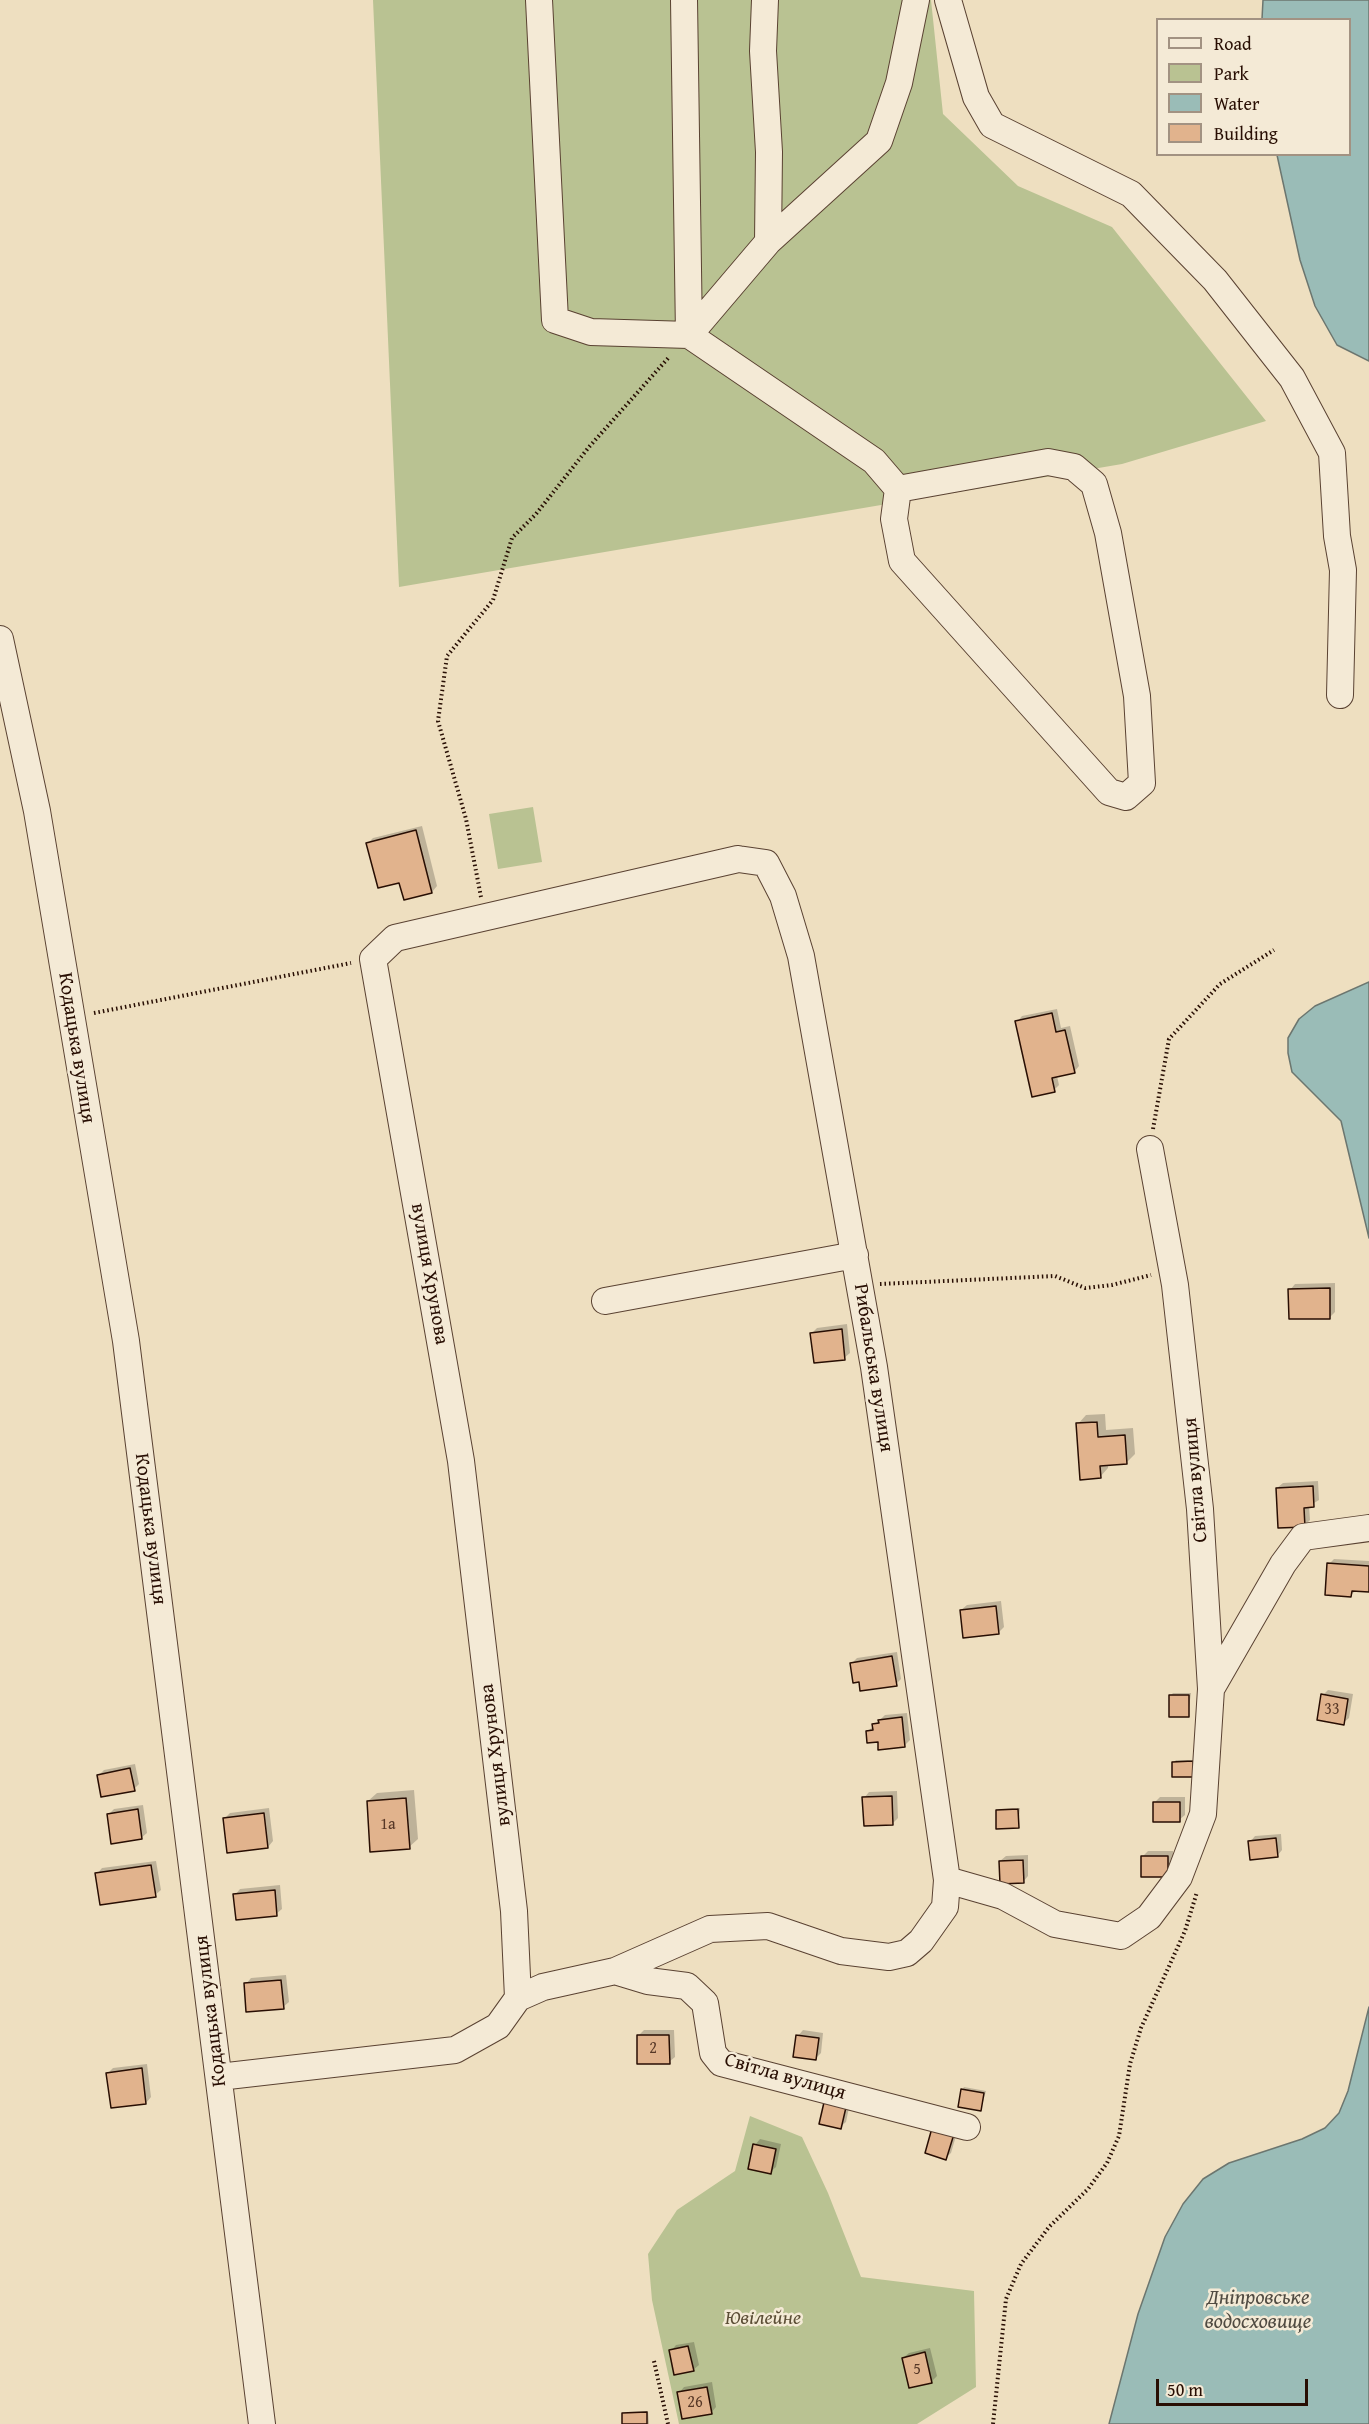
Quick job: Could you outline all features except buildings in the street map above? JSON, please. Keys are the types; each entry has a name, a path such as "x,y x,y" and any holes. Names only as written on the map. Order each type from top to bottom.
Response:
{"street":[{"path":"539,0 555,320 591,332 689,335 874,461 898,489 894,519 902,561 1109,792 1126,797 1142,783 1137,696 1108,533 1094,484 1074,467 1048,462 898,489"},
{"path":"684,0 689,335"},
{"path":"765,0 763,51 769,152 768,242"},
{"path":"689,335 768,242 879,141 899,83 916,0"},
{"path":"948,0 976,98 992,125 1131,194 1215,280 1285,369 1332,453 1337,536 1343,570 1340,694"},
{"name":"Кодацька вулиця","path":"0,639 37,811 126,1341 219,2077 226,2156 262,2424"},
{"name":"Рибальська вулиця","path":"485,917 738,859 765,863 783,896 801,956 823,1091 860,1285 902,1557 946,1880 945,1907 921,1941 907,1953 889,1957 841,1951 768,1926 710,1929 615,1971 543,1987 518,1998"},
{"path":"373,960 395,938 485,917"},
{"name":"вулиця Хрунова","path":"373,960 461,1461 514,1911 518,1998"},
{"name":"Світла вулиця","path":"946,1880 1003,1896 1055,1924 1121,1936 1149,1917 1179,1877 1203,1814 1211,1689 1200,1509 1172,1271 1150,1149"},
{"path":"605,1301 855,1255"},
{"path":"1211,1689 1283,1564 1303,1537 1369,1528"},
{"name":"Світла вулиця","path":"615,1971 648,1981 687,1986 705,2003 713,2054 721,2062 967,2127"},
{"path":"219,2077 455,2050 498,2026 518,1998"}],"path":[{"path":"485,917 466,819 438,720 447,656 493,600 512,538 536,514 589,447 689,335"},
{"path":"1150,1149 1169,1039 1220,984 1274,950"},
{"path":"71,1017 373,960"},
{"path":"860,1285 1055,1276 1085,1288 1112,1285 1172,1271"},
{"path":"993,2424 1006,2299 1021,2264 1049,2227 1089,2189 1107,2163 1119,2136 1130,2064 1138,2037 1185,1931 1198,1889"},
{"path":"654,2361 668,2424"}],"green space":[{"path":"373,0 931,0 943,114 1018,186 1112,227 1266,421 1122,464 399,587"},
{"path":"533,807 542,862 498,869 489,814"},
{"name":"Ювілейне","path":"750,2116 802,2137 828,2193 861,2277 974,2291 976,2387 917,2424 679,2424 652,2300 648,2254 677,2210 735,2171"}],"water":[{"path":"1263,0 1369,0 1369,361 1337,345 1315,306 1300,260 1277,156 1351,156 1351,18 1262,18"},
{"path":"1369,982 1369,1238 1341,1121 1292,1072 1288,1038 1299,1019 1315,1006"},
{"name":"Дніпровське водосховище","path":"1369,2007 1369,2424 1109,2424 1138,2314 1165,2237 1183,2204 1203,2179 1229,2163 1302,2139 1325,2128 1339,2113 1348,2091"}]}
